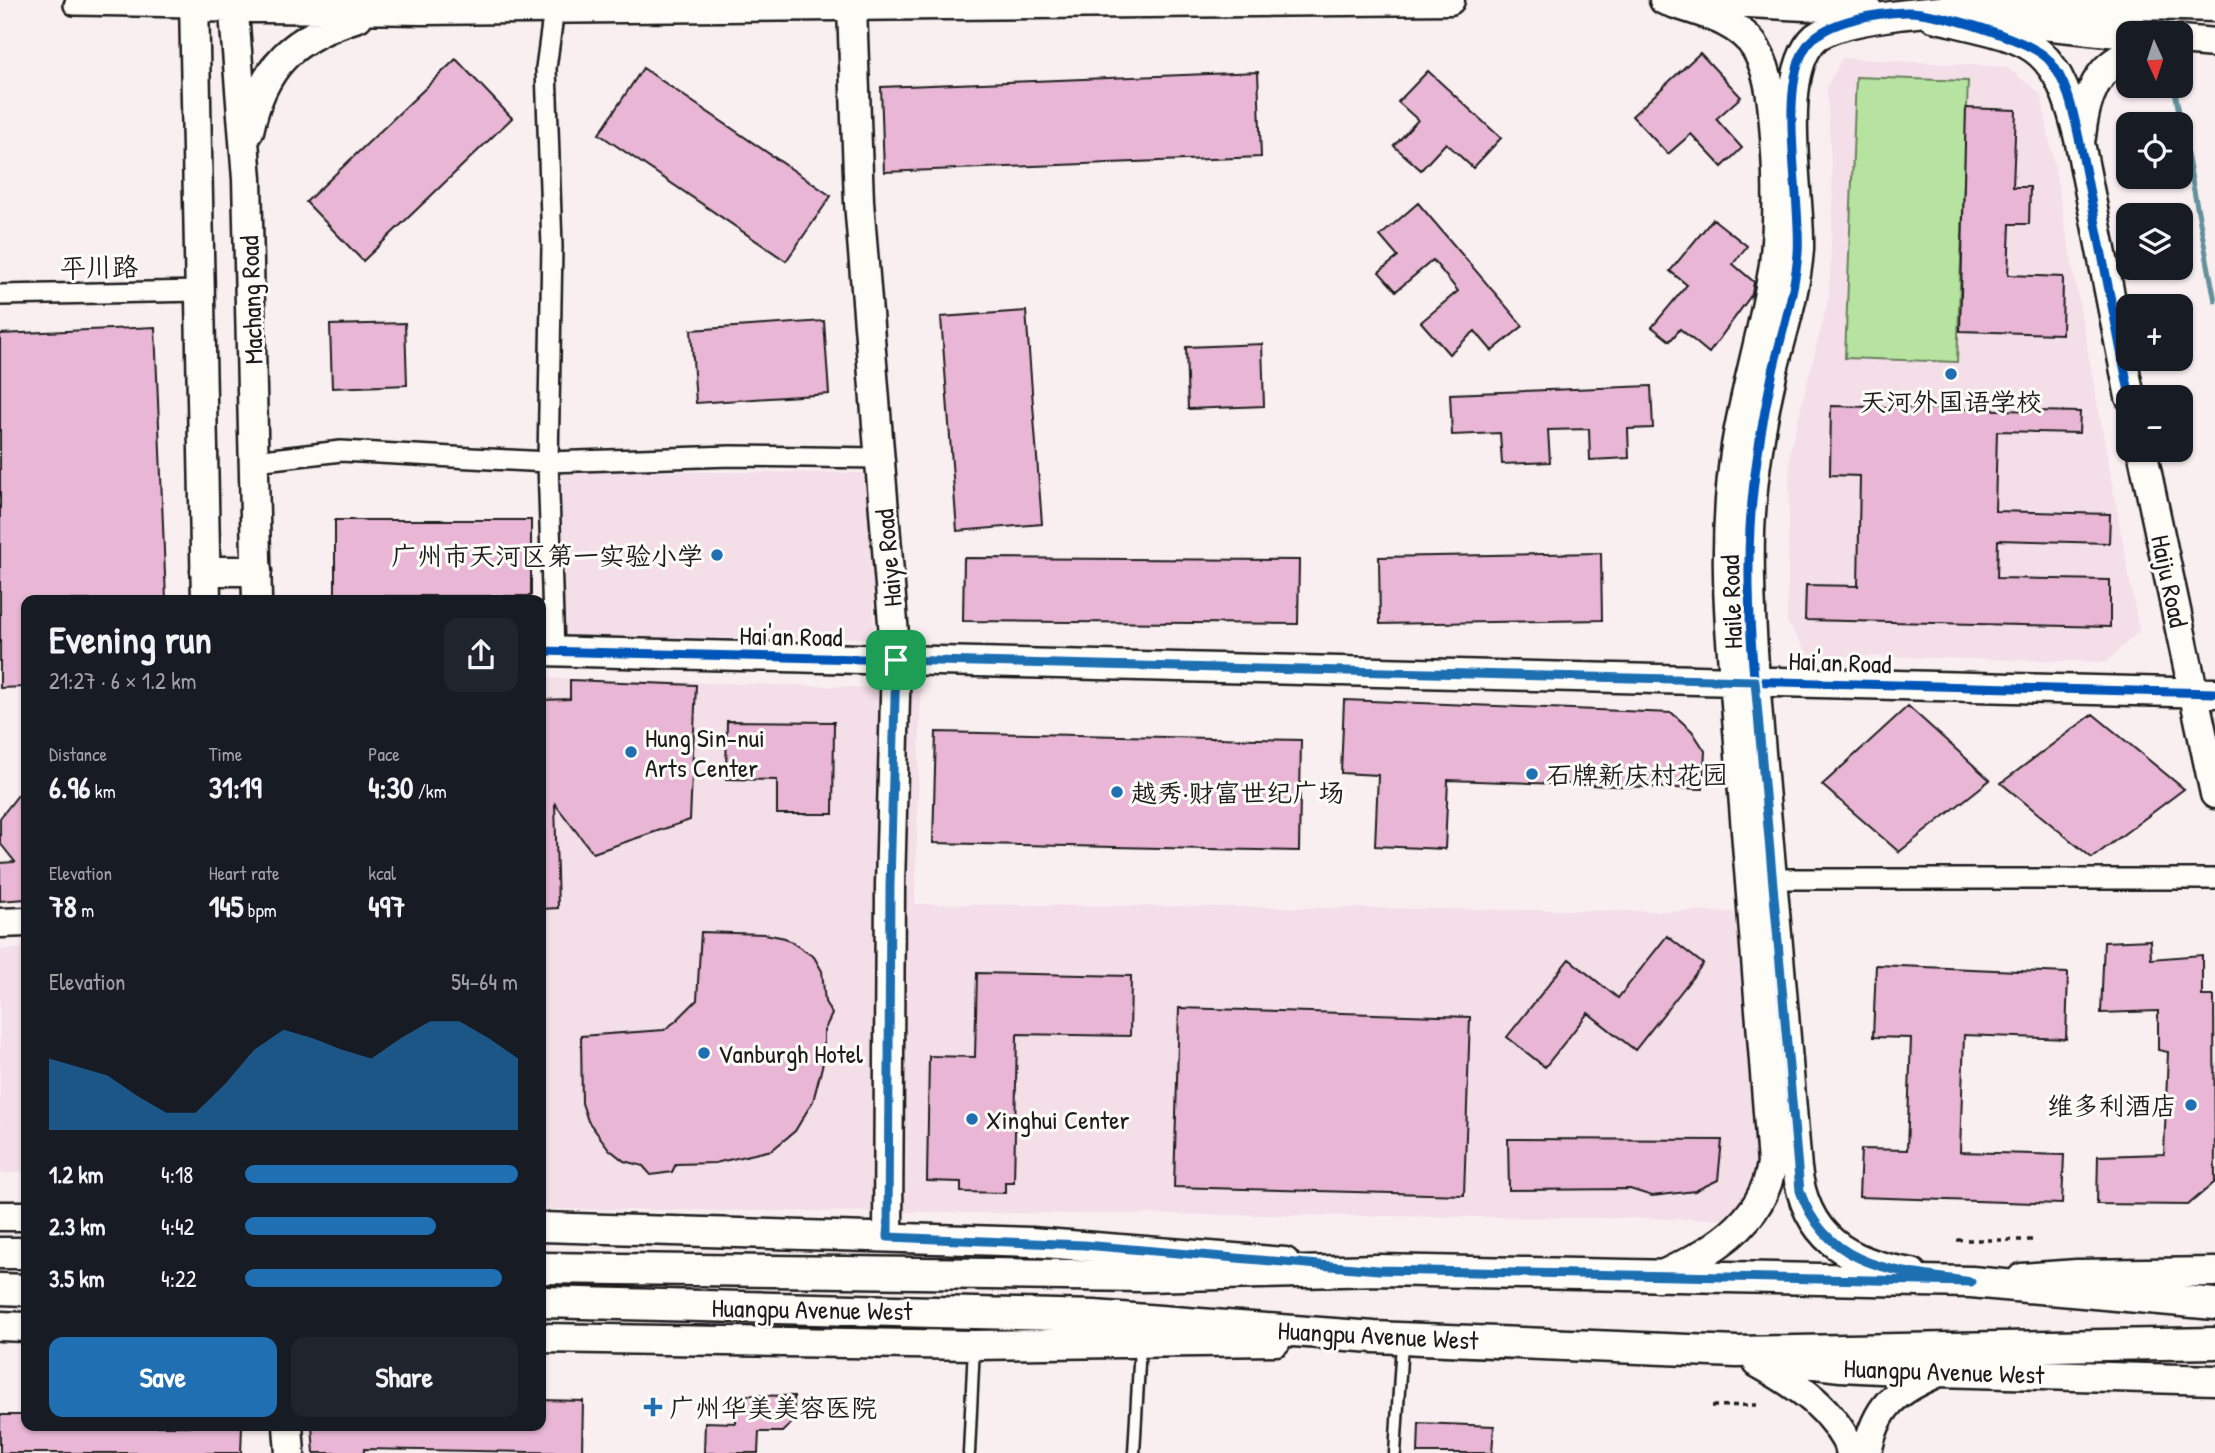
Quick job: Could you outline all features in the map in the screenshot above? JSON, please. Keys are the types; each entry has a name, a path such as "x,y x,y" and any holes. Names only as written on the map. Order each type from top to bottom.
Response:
{"main road":[{"path":"0,1253 21,1253"},
{"name":"Huangpu Avenue West","path":"546,1268 1132,1276 1378,1270 1971,1282"},
{"path":"1971,1282 2215,1304"},
{"path":"0,1289 21,1290"},
{"name":"Huangpu Avenue West","path":"546,1302 1094,1316 1388,1338 1737,1352"},
{"path":"1737,1352 2215,1343"}],"street":[{"path":"74,5 311,4 382,10 1450,0"},
{"name":"Haile Road","path":"1664,0 1728,24 1744,35 1755,48 1765,70 1774,124 1778,201 1774,263 1742,410 1728,519 1728,598 1745,681 1772,879 1800,1191 1807,1210 1833,1245 1852,1257 1899,1271 1971,1282"},
{"path":"1677,0 2111,23 2215,7"},
{"name":"Machang Road","path":"195,3 206,595"},
{"name":"Machang Road","path":"233,4 244,155 257,595"},
{"name":"Haiye Road","path":"852,6 859,202 896,660 890,886 888,1237"},
{"path":"547,651 552,247 546,68 554,9"},
{"path":"244,155 258,95 284,56 310,34 382,10"},
{"path":"1910,11 2011,36 2031,46 2056,69 2072,110 2080,143 2128,385"},
{"name":"Haile Road","path":"1658,1277 1706,1252 1747,1220 1765,1193 1772,1163 1745,681 1750,530 1765,408 1791,300 1797,260 1793,122 1799,62 1808,44 1820,33 1862,19 1910,11"},
{"path":"2193,41 2215,43"},
{"path":"2080,143 2087,105 2104,70 2116,62"},
{"path":"196,114 240,114"},
{"name":"平川路","path":"0,295 200,290"},
{"path":"255,461 341,451 548,462 731,456 879,458"},
{"name":"Haiju Road","path":"2145,462 2205,693 2215,794"},
{"path":"205,571 257,571"},
{"name":"Hai'an Road","path":"547,651 2205,693"},
{"path":"1772,879 2215,879"},
{"path":"0,923 21,922"},
{"path":"0,1216 21,1216"},
{"path":"546,1227 1098,1246 1378,1270"},
{"name":"Huangpu Avenue West","path":"1971,1282 2077,1274 2215,1272"},
{"path":"0,1326 21,1327"},
{"path":"546,1338 1140,1345 1388,1338"},
{"path":"1737,1352 1814,1398 1836,1420 1852,1453"},
{"name":"Huangpu Avenue West","path":"1737,1352 1804,1364 1939,1372 2215,1380"},
{"path":"1867,1453 1880,1414 1892,1398 1905,1387 1939,1372"},
{"path":"288,1431 290,1453"}],"lane":[{"path":"1388,1338 1395,1453"},
{"path":"969,1453 974,1345"},
{"path":"1134,1453 1140,1345"}],"path":[{"path":"1957,1240 2035,1240"},
{"path":"1712,1406 1757,1405"}],"shaded area":[{"name":"天河外国语学校","path":"1842,58 2006,67 2041,94 2139,631 2106,662 1809,655 1787,622 1790,451 1829,297 1833,200 1827,87"},
{"name":"广州市天河区第一实验小学","path":"560,471 872,473 874,638 563,637"},
{"path":"546,678 921,689 915,904 1745,912 1764,1155 1757,1189 1737,1219 546,1209"},
{"path":"21,948 21,1172 0,1173 0,950"}],"green space":[{"path":"1856,77 1968,81 1957,362 1845,358"}],"building":[{"path":"1700,53 1741,97 1716,119 1742,148 1722,167 1691,134 1668,154 1632,116"},
{"path":"456,59 512,118 363,261 306,202"},
{"path":"643,68 831,196 786,261 599,134"},
{"path":"1428,71 1501,138 1473,168 1446,143 1421,170 1394,146 1418,120 1398,102"},
{"path":"1258,72 1261,157 884,172 881,87"},
{"path":"1966,108 2016,110 2013,187 2030,187 2029,224 2010,224 2008,275 2063,277 2062,334 1960,331"},
{"path":"1418,203 1523,326 1492,351 1475,331 1449,354 1421,322 1458,291 1433,260 1396,291 1379,272 1398,257 1380,236"},
{"path":"1713,219 1747,246 1733,264 1754,282 1752,294 1709,353 1680,329 1670,341 1652,327 1687,285 1670,271"},
{"path":"1026,311 1042,524 957,531 941,317"},
{"path":"824,321 829,394 696,403 691,330"},
{"path":"405,323 407,385 332,388 330,325"},
{"path":"155,327 166,595 21,595 21,687 0,688 0,334"},
{"path":"1262,344 1264,406 1188,409 1186,347"},
{"path":"1651,386 1653,428 1628,429 1629,458 1590,460 1589,429 1548,430 1550,462 1502,464 1500,433 1452,435 1450,394"},
{"path":"1831,406 2080,412 2079,433 1997,431 1995,511 2110,514 2109,543 1998,540 1997,578 2110,580 2110,627 1805,620 1806,585 1858,586 1860,476 1830,475"},
{"path":"335,520 531,520 531,595 335,595"},
{"path":"1601,553 1602,620 1380,624 1379,557"},
{"path":"964,558 1299,560 1298,624 963,621"},
{"name":"Hung Sin-nui Arts Center","path":"570,680 696,685 690,820 593,853 555,804 558,908 546,909 546,700 570,699"},
{"name":"石牌新庆村花园","path":"1344,700 1672,713 1692,731 1705,751 1703,789 1448,780 1445,849 1375,846 1378,775 1341,773"},
{"path":"1908,706 1990,780 1899,852 1822,785"},
{"path":"2093,714 2184,789 2092,858 2001,783"},
{"path":"727,721 834,722 833,814 777,814 777,780 726,779"},
{"name":"越秀·财富世纪广场","path":"936,732 1301,740 1299,851 933,843"},
{"path":"21,791 21,899 0,901 0,863 15,862 0,843 0,818"},
{"name":"Vanburgh Hotel","path":"701,932 765,934 785,938 814,957 822,971 825,1002 832,1014 824,1031 824,1059 813,1101 795,1131 772,1150 715,1163 676,1164 672,1172 651,1175 643,1166 624,1161 609,1149 588,1121 582,1103 581,1036 664,1030 676,1021 697,1000"},
{"path":"1667,936 1703,964 1635,1050 1588,1013 1545,1067 1507,1037 1569,959 1618,998"},
{"name":"维多利酒店","path":"2150,940 2151,959 2202,955 2202,996 2214,996 2215,1182 2188,1205 2097,1204 2098,1156 2164,1154 2168,1052 2158,1050 2158,1011 2101,1013 2104,942"},
{"path":"1876,965 2068,973 2066,1039 1964,1035 1960,1152 2064,1155 2062,1204 1859,1197 1861,1149 1907,1150 1911,1038 1873,1037"},
{"name":"Xinghui Center","path":"977,973 1131,976 1130,1036 1017,1034 1014,1182 1005,1182 1005,1193 961,1192 961,1182 927,1181 929,1056 975,1057"},
{"path":"1179,1008 1470,1017 1464,1195 1174,1187"},
{"path":"1508,1139 1722,1140 1718,1180 1695,1191 1652,1196 1630,1189 1509,1190"},
{"path":"736,1395 794,1396 794,1421 782,1432 759,1432 758,1453 704,1453 705,1422 736,1423"},
{"path":"546,1400 583,1401 582,1453 364,1449 364,1453 314,1453 312,1431 546,1431"},
{"path":"0,1415 21,1415 21,1431 242,1431 241,1453 0,1453"},
{"path":"1419,1423 1494,1426 1492,1453 1418,1453"}],"waterway":[{"path":"2166,15 2167,21"},
{"path":"2176,98 2215,301"}],"cycle path":[{"path":"1971,1282 1892,1269 1848,1252 1829,1237 1813,1217 1800,1191 1753,668 1749,563 1751,508 1758,449 1798,253 1792,115 1799,63 1808,44 1827,29 1854,19 1907,12 1959,21 2002,35 2048,59 2061,77 2075,121 2128,385"},
{"path":"546,651 2215,693"}],"place":[{"name":"天河外国语学校","path":"1951,374"},
{"name":"广州市天河区第一实验小学","path":"717,555"},
{"name":"Hung Sin-nui Arts Center","path":"631,752"},
{"name":"石牌新庆村花园","path":"1532,774"},
{"name":"越秀·财富世纪广场","path":"1117,792"},
{"name":"Vanburgh Hotel","path":"704,1053"},
{"name":"维多利酒店","path":"2191,1105"},
{"name":"Xinghui Center","path":"972,1119"},
{"name":"广州华美美容医院","path":"653,1407"}],"route":[{"path":"896,660 1755,681 1800,1191 1817,1227 1833,1245 1852,1257 1899,1271 1971,1282 1378,1270 1084,1245 888,1237 890,886 896,660"}]}
